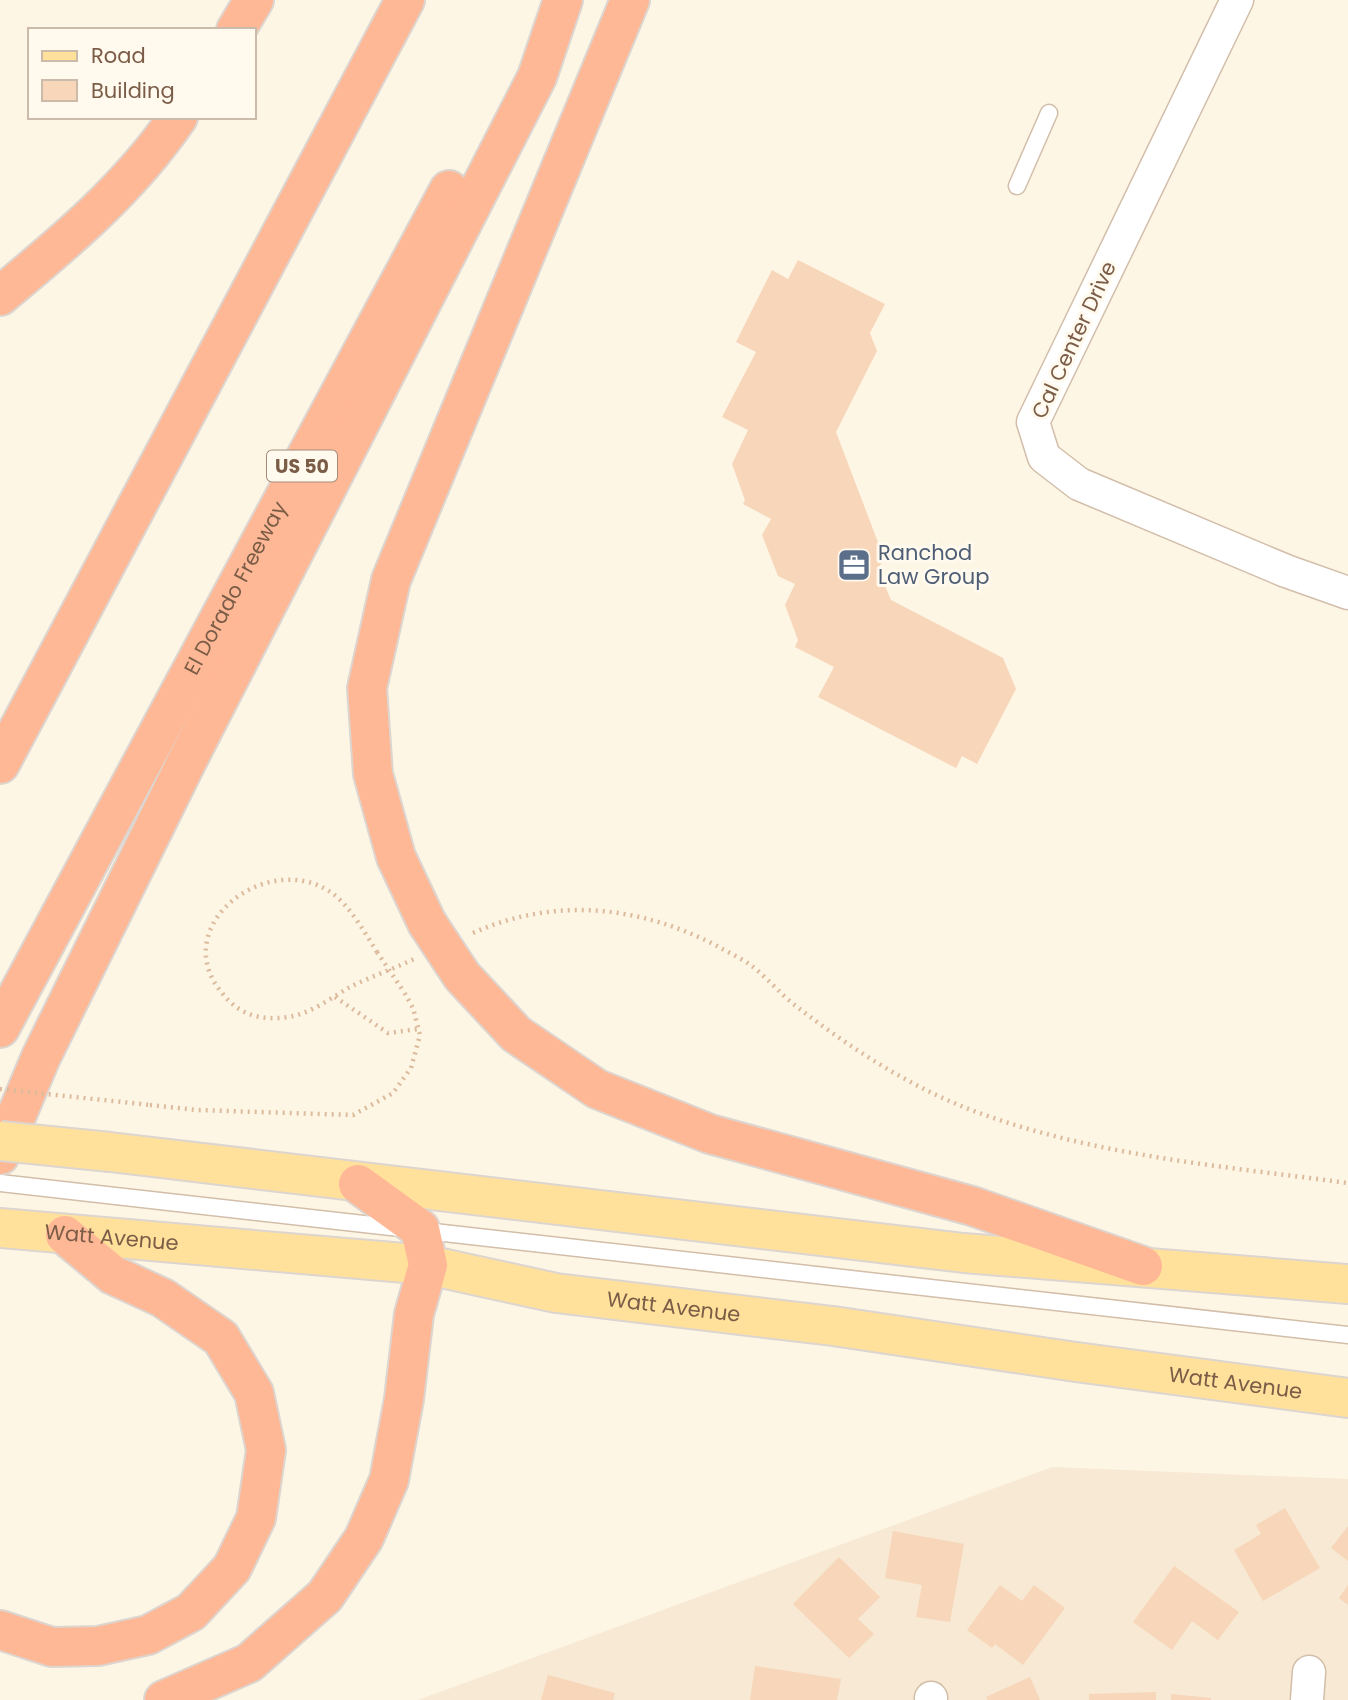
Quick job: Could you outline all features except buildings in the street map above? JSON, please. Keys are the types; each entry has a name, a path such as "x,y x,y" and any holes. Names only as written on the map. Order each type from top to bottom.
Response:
{"highway":[{"path":"237,28 254,0"},
{"path":"0,764 405,0"},
{"name":"El Dorado Freeway","path":"0,1028 551,0"},
{"path":"0,1155 41,1058 186,762 537,77 563,0"},
{"path":"630,0 391,580 367,688 373,775 396,858 436,939 462,976 516,1034 597,1089 710,1134 972,1206 1143,1266"},
{"path":"0,296 86,225 158,147 177,119"},
{"path":"164,1700 249,1662 325,1596 364,1538 389,1480 404,1399 424,1247 358,1184"},
{"path":"0,1630 52,1647 98,1646 148,1635 191,1612 232,1568 257,1518 266,1450 254,1393 221,1338 163,1298 113,1275 65,1235"}],"main road":[{"path":"0,1141 964,1253 1348,1284"},
{"name":"Watt Avenue","path":"0,1228 65,1235 424,1247 556,1293 833,1326 1076,1363 1348,1398"}],"street":[{"name":"Cal Center Drive","path":"1237,0 1033,422 1044,457 1079,484 1286,572 1348,593"}],"lane":[{"path":"1017,186 1049,113"},
{"path":"0,1183 71,1191 424,1247 1348,1335"}],"path":[{"path":"0,1088 209,1111 353,1115 393,1094 411,1068 420,1035 404,992 377,952 333,893 310,883 291,879 268,882 241,894 218,913 204,946 209,978 232,1006 259,1019 290,1017 335,997 436,939 505,918 592,908 656,920 699,937 748,963 794,1005 847,1043 900,1075 971,1110 1036,1133 1087,1146 1348,1183"},
{"path":"335,997 368,1023 388,1033 418,1029"}],"shaded area":[{"path":"1052,1467 1348,1479 1348,1700 418,1700"}],"place":[{"name":"Ranchod Law Group","path":"854,565"}]}
